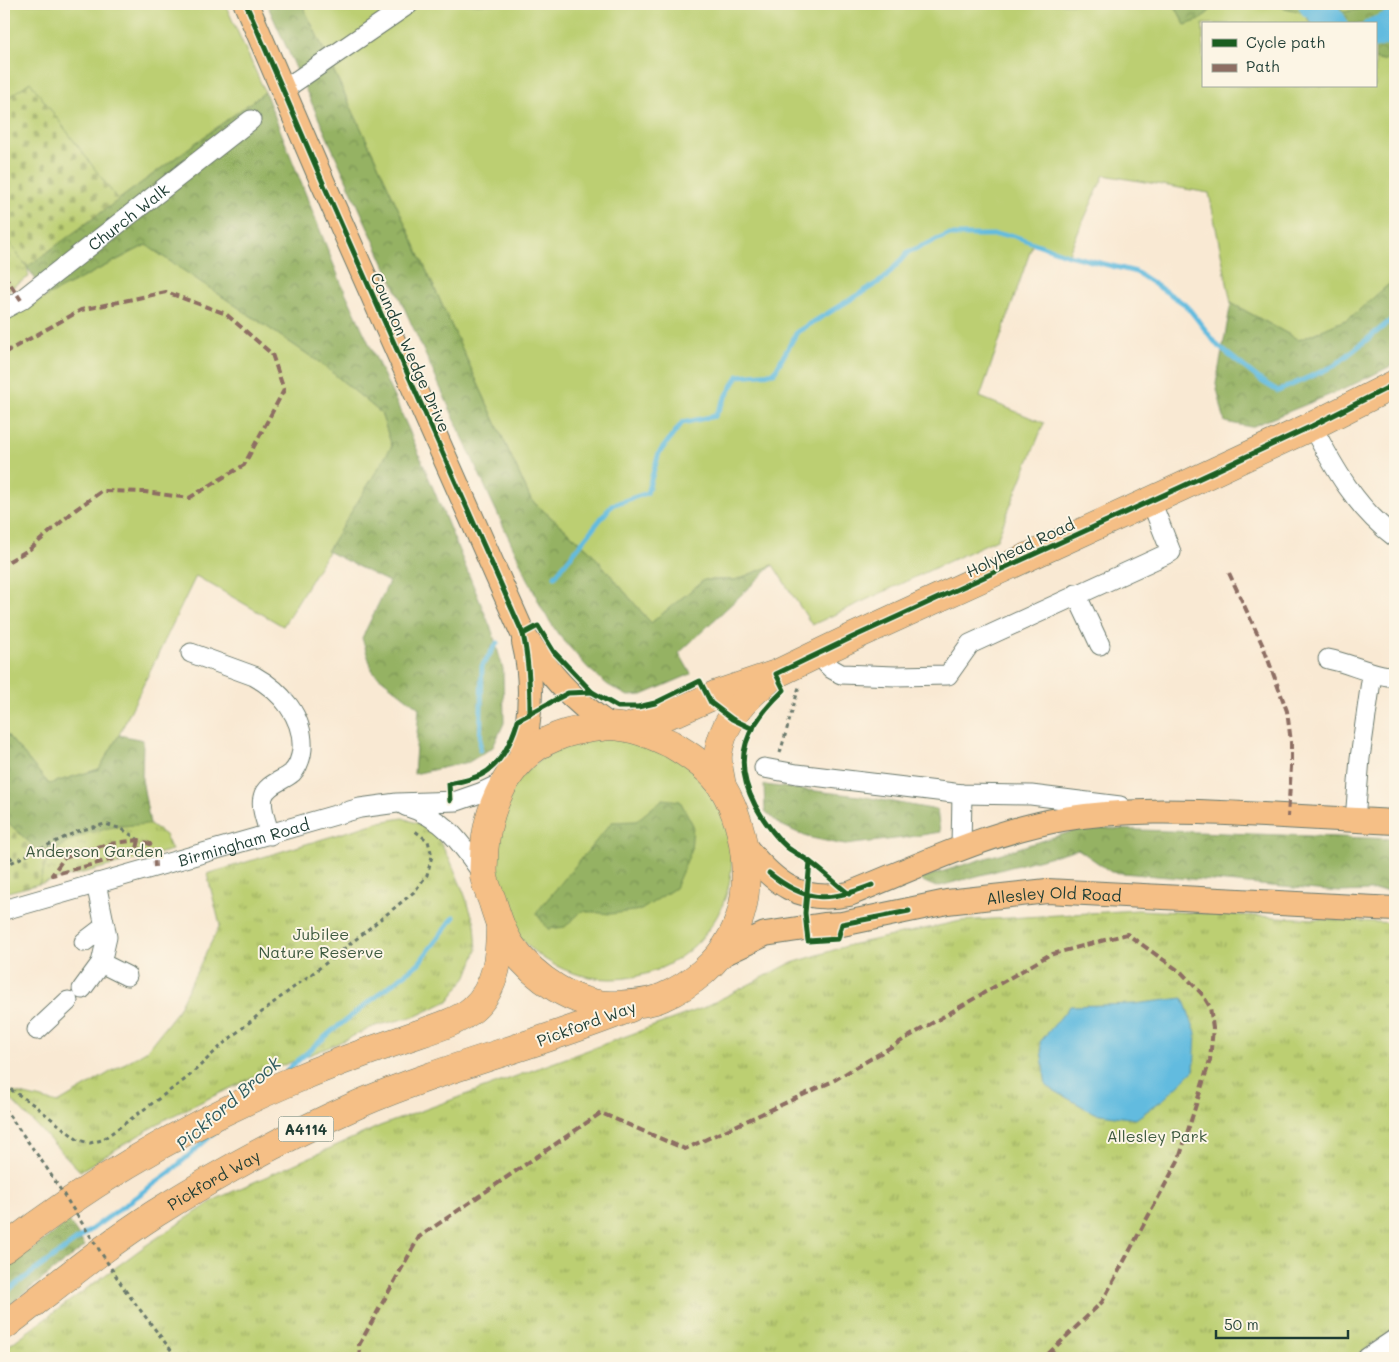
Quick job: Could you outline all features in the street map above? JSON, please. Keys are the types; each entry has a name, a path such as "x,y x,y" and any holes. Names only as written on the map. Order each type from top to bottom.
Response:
{"highway":[{"name":"Holyhead Road","path":"722,786 718,757 723,734 739,707 756,689 780,682 817,654 1312,426 1395,384"},
{"name":"Holyhead Road","path":"514,770 534,750 554,737 572,732 620,726 679,711 717,694 780,682"},
{"path":"514,770 495,801 484,839 484,876 500,925 512,946 527,964 543,978 564,992 586,1001 610,1005 662,998 681,988 702,973 721,955 733,935 743,906 745,847 735,816 722,786 702,765 681,750 656,737 620,726"},
{"path":"4,1249 44,1218 110,1173 180,1133 287,1082 331,1064 448,1023 473,1009 486,994 497,969 500,925"},
{"name":"Pickford Way","path":"4,1326 79,1268 155,1214 221,1174 294,1135 360,1104 431,1076 583,1027 643,1002"}],"main road":[{"name":"Coundon Wedge Drive","path":"246,4 523,634 552,676 568,693 587,710 620,726"},
{"name":"Coundon Wedge Drive","path":"514,770 526,739 530,714 528,657 523,634"},
{"path":"745,847 761,866 786,886 797,892 815,897 834,897 849,894 961,847 1062,819 1108,814 1163,812 1395,822"},
{"name":"Allesley Old Road","path":"721,955 765,934 842,924 948,902 1048,891 1395,909"}],"street":[{"path":"283,90 409,4"},
{"name":"Church Walk","path":"4,309 21,300 251,120"},
{"path":"1312,426 1352,495 1370,516 1395,537"},
{"path":"817,654 832,669 841,674 948,675 970,644 1171,552 1151,501"},
{"path":"1076,594 1100,645"},
{"path":"192,653 263,681 282,696 299,724 302,755 298,766 291,774 269,787 263,796 262,806 270,835"},
{"path":"1328,659 1347,663 1380,675 1360,758 1355,820"},
{"path":"764,768 797,774 962,794 1031,795 1163,812"},
{"name":"Birmingham Road","path":"4,910 96,882 270,835 360,808 396,803 457,801 480,794 494,786 514,770"},
{"path":"961,847 962,794"},
{"name":"Birmingham Road","path":"396,803 420,810 441,822 468,853 484,876"},
{"path":"36,1030 75,995 101,963 107,937 96,882"},
{"path":"84,942 105,926"},
{"path":"101,963 127,976"},
{"path":"1367,1358 1395,1339"}],"path":[{"path":"780,682 801,681 780,755"},
{"path":"4,866 78,831 105,824 122,829 139,840"},
{"path":"4,1085 34,1104 78,1140 90,1143 102,1140 187,1078 238,1032 414,892 427,875 432,856 428,841 410,827"},
{"path":"4,851 15,862"},
{"path":"4,1108 46,1167 125,1290 176,1358"}],"green space":[{"path":"4,4 225,4 265,92 27,267 4,236"},
{"path":"267,4 302,4 376,160 531,500 590,551 651,623 704,580 735,580 773,565 679,653 691,674 642,695 628,696 608,685 588,668 558,634 542,609"},
{"path":"302,4 1174,4 1185,24 1200,20 1217,4 1271,4 1304,13 1310,22 1202,22 1202,88 1376,88 1376,59 1383,61 1395,55 1395,279 1350,318 1299,340 1231,303 1209,193 1104,175 1068,255 1033,243 980,397 1044,423 997,539 812,625 773,565 735,580 704,580 651,623 590,551 531,500 376,160"},
{"path":"1174,4 1217,4 1200,20 1185,25"},
{"path":"1271,4 1337,4 1344,12 1377,6 1395,8 1395,55 1383,61 1376,59 1376,22 1310,22 1304,13"},
{"path":"1337,4 1395,4 1395,8 1377,6 1344,12"},
{"path":"30,82 118,200 27,267 4,236 4,101"},
{"path":"265,92 341,283 409,430 492,631 503,669 504,723 493,747 469,762 414,774 419,708 373,672 362,638 389,582 327,551 392,446 381,413 322,364 146,245 47,296 27,267"},
{"path":"4,236 27,267 29,277 4,292"},
{"path":"146,245 322,364 381,413 392,446 283,626 196,576 119,735 99,769 49,784 4,731 4,322 47,296"},
{"path":"1395,279 1395,364 1344,389 1251,427 1225,422 1216,384 1231,303 1299,340 1350,318"},
{"path":"4,731 49,784 99,769 119,735 143,740 142,779 150,824 121,826 65,844 48,860 4,819"},
{"path":"611,737 635,740 668,752 688,765 704,781 717,801 726,823 732,858 729,882 717,915 704,935 688,951 668,964 646,973 611,979 587,976 554,964 534,951 518,935 505,915 496,893 490,858 493,834 505,801 518,781 534,765 554,752 576,743"},
{"path":"764,785 859,796 937,810 940,832 845,845 807,837 779,824 765,811"},
{"path":"663,799 680,801 693,825 691,851 675,888 641,910 610,914 582,911 565,927 548,929 536,913 612,822 636,821"},
{"name":"Jubilee Nature Reserve","path":"403,818 419,824 437,837 451,862 475,924 477,950 467,976 448,1001 416,1016 375,1026 327,1048 263,1073 164,1120 80,1171 4,1092 4,1090 58,1103 146,1051 176,1013 220,925 207,874 379,822"},
{"path":"4,819 48,860 39,884 4,893"},
{"name":"Anderson Garden","path":"150,824 165,835 172,850 39,884 49,858 70,841 82,835 109,828"},
{"path":"1083,828 1395,839 1395,890 1340,892 1111,872 1078,849 936,887 918,879"},
{"name":"Allesley Park","path":"1138,910 1395,923 1395,1329 1353,1358 4,1358 4,1349 145,1246 216,1199 380,1126 703,1008 789,964 850,945 961,921"},
{"path":"69,1221 85,1246 4,1309 4,1271"}],"water":[{"path":"1183,998 1196,1033 1194,1070 1165,1098 1136,1119 1094,1113 1046,1086 1040,1042 1070,1006 1134,1004"}],"waterway":[{"path":"1314,4 1318,6 1330,22"},
{"path":"1376,33 1395,25"},
{"name":"Pickford Brook","path":"555,576 612,505 647,493 659,453 682,423 715,416 738,376 774,373 797,332 884,279 908,252 948,235 1011,235 1068,255 1136,272 1186,305 1218,346 1263,382 1278,391 1334,366 1395,317"},
{"name":"Pickford Brook","path":"480,750 482,666 497,643"},
{"name":"Pickford Brook","path":"287,1070 332,1031 419,963 454,917"},
{"name":"Pickford Brook","path":"4,1293 169,1173 222,1126"}],"marked path":[{"path":"4,275 21,300"},
{"path":"4,353 81,310 166,292 226,314 272,354 284,390 244,465 189,498 145,492 102,491 75,510 30,549 4,564"},
{"path":"1229,573 1263,646 1287,711 1291,742 1288,817"},
{"path":"139,840 136,853 52,875 64,858 108,844 139,840 150,844 154,854 155,867"},
{"path":"360,1358 359,1345 419,1237 601,1113 685,1149 831,1082 1049,955 1127,934 1182,973 1202,994 1210,1007 1213,1028 1210,1060 1179,1159 1102,1302 1044,1358"}],"cycle path":[{"path":"246,4 323,183 523,634 529,674 530,714"},
{"path":"849,894 815,866 788,848 778,838 758,811 748,788 743,757 746,743 760,716 784,690 776,674 1312,426 1395,384"},
{"path":"523,634 538,626 554,652 592,692 618,707 638,707 655,703 700,681 711,703 732,719 753,729"},
{"path":"450,801 449,784 473,778 490,769 507,747 518,720 568,693 592,692"},
{"path":"810,862 805,913 808,941 838,939 842,924 909,911"},
{"path":"769,873 795,890 818,897 843,895 872,885"}]}
